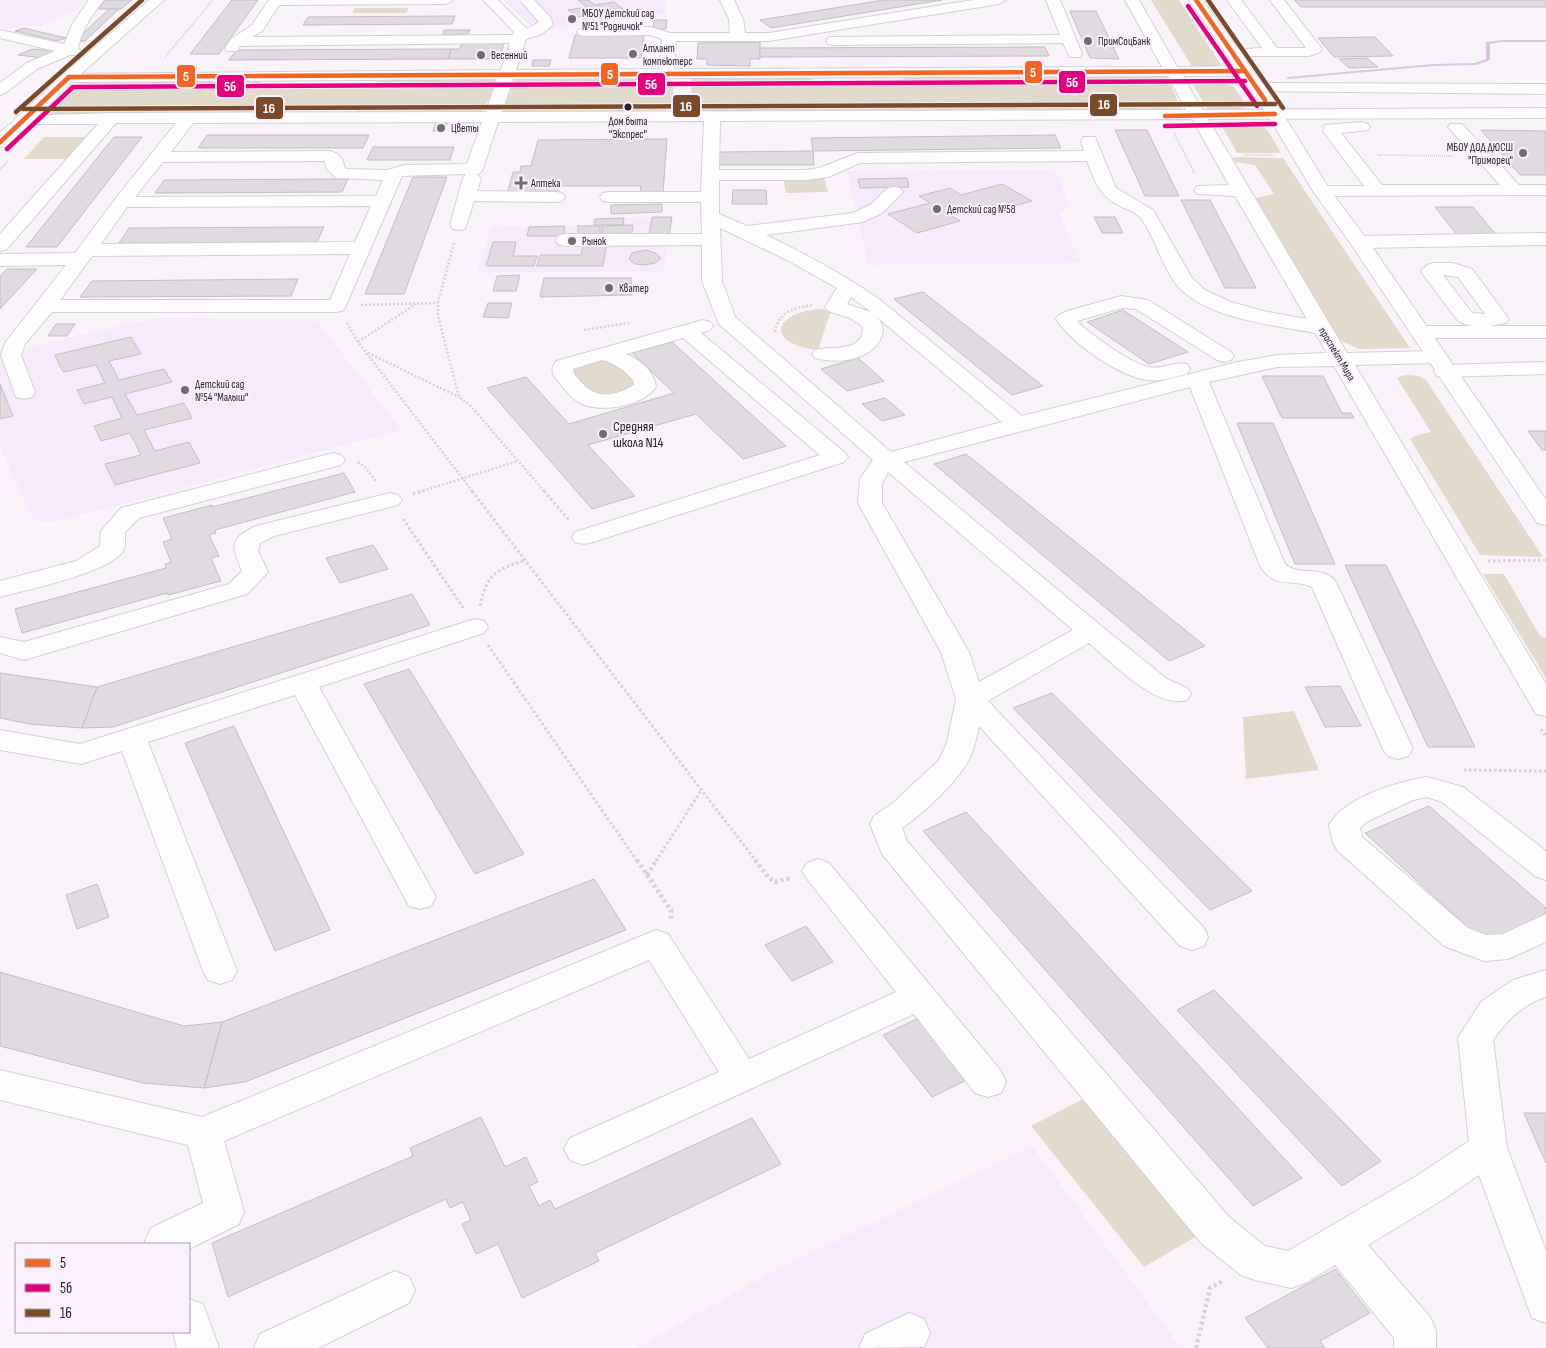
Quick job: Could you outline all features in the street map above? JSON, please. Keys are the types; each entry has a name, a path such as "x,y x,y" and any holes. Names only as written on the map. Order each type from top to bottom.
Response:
{"street":[{"path":"70,50 71,43 89,7 97,0"},
{"path":"0,142 90,58 158,0"},
{"path":"211,76 236,42 257,28 276,0 446,0"},
{"path":"490,0 518,34"},
{"path":"236,42 518,34 537,31 546,25 546,21 528,0"},
{"path":"728,0 736,19 738,36"},
{"path":"769,37 999,0"},
{"path":"1053,0 1082,72"},
{"name":"проспект Мира","path":"1132,0 1173,71 1196,116 1546,707"},
{"path":"1196,0 1275,114 1322,191 1359,242 1546,518"},
{"path":"1234,0 1273,53"},
{"path":"1233,53 1310,52 1315,49 1277,0"},
{"path":"257,28 518,34"},
{"path":"584,32 651,31 669,36 769,37 796,41 1069,39"},
{"path":"0,34 70,50 90,58"},
{"path":"459,226 474,169 508,75 518,34"},
{"path":"666,74 669,36"},
{"path":"0,90 32,66 70,50"},
{"path":"0,70 32,66"},
{"path":"69,77 1245,71"},
{"path":"684,116 685,74"},
{"path":"1257,88 1546,89"},
{"path":"23,119 1196,116 1546,113"},
{"path":"712,116 712,282 726,320 887,460 1091,631 1157,685 1177,694"},
{"path":"1078,116 1111,193 1120,200 1140,208 1147,214 1184,281 1198,294 1224,306 1260,317 1322,328"},
{"path":"0,245 112,118"},
{"path":"24,392 11,355 15,343 46,306 122,202 189,118"},
{"path":"1376,190 1331,131 1331,128 1546,126"},
{"path":"1456,127 1514,190"},
{"path":"158,157 329,156 334,160 335,168 342,174 393,175"},
{"path":"565,240 711,207 806,175 822,173 858,158 1095,156"},
{"path":"46,306 337,306 393,175 396,172 404,170 474,169"},
{"path":"1203,190 1241,190"},
{"path":"1322,191 1546,190"},
{"path":"745,232 857,218 876,209 894,192"},
{"path":"467,196 556,197"},
{"path":"609,197 711,207 745,232 778,247 848,286 872,303 1018,424"},
{"path":"122,202 382,200"},
{"path":"1359,242 1546,239"},
{"path":"0,260 84,255 362,248"},
{"path":"822,354 839,355 853,352 865,346 872,338 874,330 871,322 850,310 835,307 848,286"},
{"path":"1224,356 1141,304 1121,302 1066,319 1071,327 1129,367 1145,374 1163,374 1266,345 1288,346 1340,359"},
{"path":"601,354 726,320"},
{"path":"1420,332 1495,327 1546,332"},
{"path":"584,537 836,457 686,330"},
{"path":"1192,937 970,699 955,652 870,503 870,483 874,471 887,460 1018,424 1238,368 1277,361 1340,359 1546,368"},
{"path":"1197,378 1273,566 1278,573 1290,577 1316,578 1323,582 1398,749"},
{"path":"0,589 85,566 112,549 113,532 130,513 332,460"},
{"path":"0,646 24,651 238,589 256,572 246,552 248,539 265,531 390,500"},
{"path":"0,740 81,754 476,627"},
{"path":"1091,631 970,699 961,743 951,765 904,811 885,824 893,846 1215,1230 1255,1262 1291,1270 1431,1187 1488,1148"},
{"path":"302,682 420,897"},
{"path":"132,738 220,971"},
{"path":"1546,868 1452,794 1427,787 1397,794 1355,814 1344,825 1348,842 1456,937 1484,948 1508,946 1546,927"},
{"path":"818,871 988,1082"},
{"path":"0,1084 203,1133 656,943 742,1078"},
{"path":"1546,983 1525,990 1493,1012 1475,1038 1488,1148 1546,1304"},
{"path":"583,1149 918,997"},
{"path":"166,1243 165,1241 225,1212 203,1133"},
{"path":"1339,1241 1415,1331 1416,1348"},
{"path":"275,1348 395,1290"},
{"path":"190,1321 198,1348"}],"path":[{"path":"1165,116 1203,190"},
{"path":"1220,155 1301,155"},
{"path":"1349,155 1483,156"},
{"path":"459,226 438,303 438,315 459,398"},
{"path":"358,342 418,303"},
{"path":"438,303 337,306 358,342 769,878 775,882 818,871"},
{"path":"774,335 778,321 783,314 791,310 815,305 835,307"},
{"path":"367,353 469,404 584,537"},
{"path":"332,460 351,458 364,466 390,500 671,910 672,920 656,943"},
{"path":"390,500 518,461"},
{"path":"476,627 484,588 493,571 526,560"},
{"path":"1460,561 1546,560"},
{"path":"1462,770 1546,771"},
{"path":"647,875 702,789"},
{"path":"1196,1348 1210,1288 1255,1262"}],"shaded area":[{"path":"0,0 91,0 79,8 41,26 28,25 8,29 0,27"},
{"name":"МБОУ Детский сад №51 \"Родничок\"","path":"503,0 665,0 666,13 549,30 531,26"},
{"path":"1151,0 1179,0 1221,65 1220,68 1193,68"},
{"path":"355,8 409,8 406,13 352,13"},
{"path":"1166,75 1183,112 692,113 691,79 809,77 819,83 895,83 907,77"},
{"path":"661,79 674,83 670,105 665,111 660,113 514,114 504,111 503,107 512,82 518,80"},
{"path":"1193,79 1206,79 1233,86 1247,105 1237,112 1214,113 1208,110 1191,81"},
{"path":"257,80 266,87 365,88 380,80 499,80 482,112 477,113 360,115 353,107 267,106 235,116 52,115 48,111 73,86 85,81"},
{"path":"1234,125 1265,128 1281,153 1237,153 1223,128"},
{"path":"44,137 85,137 66,159 24,159"},
{"path":"1225,157 1283,158 1410,348 1359,349 1340,340 1252,199 1274,194 1255,165 1227,161"},
{"path":"1050,170 1058,174 1069,206 1059,214 1081,263 868,265 847,171"},
{"path":"824,177 828,192 786,193 783,178"},
{"path":"652,217 649,235 669,235 664,272 477,272 491,227 591,225 593,218"},
{"path":"817,309 831,310 818,350 802,347 790,342 783,336 781,330 783,323 790,317 801,312"},
{"name":"Детский сад №54 \"Малыш\"","path":"160,317 317,321 401,430 51,523 33,519 0,447 0,351 25,348"},
{"path":"600,360 619,365 634,380 632,388 622,394 595,397 572,377 572,367"},
{"path":"1408,375 1419,376 1426,380 1543,557 1480,555 1410,439 1431,432 1397,378"},
{"path":"1483,574 1504,574 1540,636 1546,638 1546,678"},
{"path":"1294,711 1319,770 1246,779 1243,717"},
{"path":"1083,1099 1197,1236 1144,1267 1031,1126"},
{"path":"1032,1146 1181,1348 637,1348 772,1272"}],"building":[{"path":"106,0 132,0 121,9 95,9"},
{"path":"232,0 258,0 219,54 190,54"},
{"path":"578,0 588,0 595,5 614,2 624,10 578,17 568,10 587,7"},
{"path":"884,0 942,0 771,28 760,20"},
{"path":"1294,0 1546,0 1546,7 1301,7"},
{"path":"109,9 119,9 85,41 75,41"},
{"path":"1070,11 1096,11 1119,59 1090,58"},
{"path":"455,16 452,24 303,25 308,17"},
{"path":"654,20 667,20 666,29 653,29"},
{"path":"24,28 66,38 57,41 15,31"},
{"path":"444,30 470,30 468,34 443,35"},
{"path":"575,35 644,35 641,58 569,58"},
{"path":"1375,37 1393,56 1334,57 1318,38"},
{"path":"760,42 760,59 750,59 750,66 707,65 707,59 697,59 698,43"},
{"path":"462,43 504,43 499,59 448,59 451,49 459,49"},
{"path":"1045,47 1049,56 760,57 760,48"},
{"path":"32,49 56,51 43,58 18,55"},
{"path":"451,49 448,59 229,60 236,50"},
{"path":"1367,58 1378,67 1349,68 1339,59"},
{"path":"533,60 551,60 549,66 532,66"},
{"path":"436,123 447,123 445,131 433,131"},
{"path":"1115,130 1147,130 1179,196 1145,196"},
{"name":"МБОУ ДОД ДЮСШ \"Приморец\"","path":"1481,130 1546,131 1546,175 1520,175"},
{"path":"207,135 369,135 363,148 198,148"},
{"path":"1055,135 1061,148 813,151 811,138"},
{"path":"114,137 142,137 57,247 26,247"},
{"path":"667,139 663,193 640,192 641,186 559,186 557,194 507,194 513,172 520,172 521,166 531,166 538,140"},
{"path":"373,147 454,147 450,160 367,160"},
{"path":"813,151 814,165 715,165 717,152"},
{"path":"413,177 447,177 404,294 365,294"},
{"path":"907,178 909,187 860,188 858,179"},
{"path":"348,179 342,192 155,193 164,180"},
{"name":"Детский сад №58","path":"1002,184 1032,201 991,212 978,205 947,213 960,221 917,233 888,214 930,203 919,196 950,188 961,195"},
{"path":"733,190 766,190 767,204 732,204"},
{"path":"1181,200 1210,200 1256,288 1225,288"},
{"path":"662,204 662,212 611,214 611,205"},
{"path":"1435,207 1473,207 1497,236 1458,236"},
{"path":"652,217 672,217 669,235 649,235"},
{"path":"1094,217 1115,217 1123,233 1102,233"},
{"path":"624,218 623,225 594,225 595,219"},
{"path":"633,225 632,233 602,234 602,226"},
{"path":"565,226 563,236 527,236 529,227"},
{"path":"578,226 600,226 600,234 578,234"},
{"path":"324,227 317,242 119,243 129,228"},
{"path":"584,241 607,242 603,266 537,266 540,255 581,255"},
{"path":"493,242 516,242 513,256 537,256 534,266 486,266"},
{"path":"646,250 655,253 660,259 655,263 645,265 635,264 629,259 632,253"},
{"path":"7,269 37,269 0,309 0,276"},
{"path":"520,275 516,291 493,291 497,276"},
{"path":"544,278 631,278 632,295 540,297"},
{"path":"298,279 291,296 80,297 92,281"},
{"path":"923,292 1043,386 1012,395 894,299"},
{"path":"488,303 512,303 508,318 483,317"},
{"path":"1123,310 1188,352 1149,364 1087,322"},
{"path":"56,324 75,324 67,336 48,336"},
{"path":"131,337 141,354 109,361 119,380 164,369 172,382 125,394 137,415 184,403 192,418 144,430 155,451 189,442 200,463 115,485 105,464 141,455 130,433 101,441 94,426 122,418 112,397 84,404 77,390 105,383 96,365 63,372 55,355"},
{"path":"672,342 786,446 743,459 696,414 588,445 635,496 592,509 487,388 526,377 569,424 674,393 632,353"},
{"path":"858,358 884,381 847,391 821,369"},
{"path":"1262,376 1323,376 1342,413 1351,413 1354,418 1282,418"},
{"path":"0,384 13,416 0,419"},
{"path":"885,398 905,415 882,421 862,404"},
{"path":"1237,423 1273,423 1335,564 1295,564"},
{"path":"1528,431 1546,431 1546,450 1542,450"},
{"path":"966,454 1205,646 1169,661 934,464"},
{"path":"344,473 355,492 215,530 216,533 209,535 219,556 211,558 221,581 168,595 167,593 22,633 15,609 166,568 165,564 171,562 163,542 172,539 163,518"},
{"path":"373,545 388,569 340,583 326,558"},
{"path":"1345,565 1386,565 1475,747 1428,747"},
{"path":"412,594 430,625 113,727 82,728 97,687"},
{"path":"409,669 524,854 475,874 364,684"},
{"path":"0,673 97,687 82,728 29,724 0,718"},
{"path":"1340,686 1361,726 1325,727 1305,687"},
{"path":"1052,693 1252,891 1210,910 1013,708"},
{"path":"234,726 330,930 275,951 185,743"},
{"path":"1429,806 1546,908 1546,915 1485,943 1365,833"},
{"path":"966,812 1302,1178 1253,1206 923,831"},
{"path":"594,879 626,930 245,1082 204,1088 222,1022"},
{"path":"97,884 109,917 77,929 66,895"},
{"path":"806,926 833,962 792,981 765,945"},
{"path":"0,972 184,1026 222,1022 204,1088 143,1083 0,1046"},
{"path":"1214,990 1381,1161 1342,1186 1177,1010"},
{"path":"921,1017 971,1078 932,1097 883,1035"},
{"path":"1524,1113 1546,1113 1546,1163 1541,1152"},
{"path":"481,1117 505,1167 526,1157 538,1182 529,1186 539,1206 550,1200 555,1209 752,1118 781,1164 595,1253 599,1261 522,1298 498,1244 476,1254 462,1224 471,1220 463,1202 450,1208 446,1199 228,1297 212,1243 413,1156 410,1148"},
{"path":"1335,1269 1370,1313 1320,1341 1325,1348 1268,1348 1245,1318"}],"waterway":[{"path":"1288,78 1433,65 1476,64 1488,60 1488,43 1502,41 1546,41"}],"transit line":[{"name":"16","path":"16,112 142,0"},
{"name":"5","path":"1196,0 1265,100"},
{"name":"16","path":"1208,0 1283,108"},
{"name":"5б","path":"1188,6 1257,106"},
{"name":"5","path":"0,142 69,77 1245,71"},
{"name":"5б","path":"7,149 73,87 1245,81"},
{"name":"16","path":"23,109 1275,104"},
{"name":"5","path":"1165,116 1275,114"},
{"name":"5б","path":"1165,126 1275,124"}],"place":[{"name":"МБОУ Детский сад №51 \"Родничок\"","path":"572,19"},
{"name":"ПримСоцБанк","path":"1088,41"},
{"name":"Атлант компьютерс","path":"633,54"},
{"name":"Весенний","path":"481,55"},
{"name":"Дом быта \"Экспрес\"","path":"628,107"},
{"name":"Цветы","path":"441,128"},
{"name":"МБОУ ДОД ДЮСШ \"Приморец\"","path":"1523,153"},
{"name":"Аптека","path":"521,183"},
{"name":"Детский сад №58","path":"937,209"},
{"name":"Рынок","path":"572,241"},
{"name":"Кватер","path":"609,288"},
{"name":"Детский сад №54 \"Малыш\"","path":"185,390"},
{"name":"Средняя школа N14","path":"603,434"}]}
